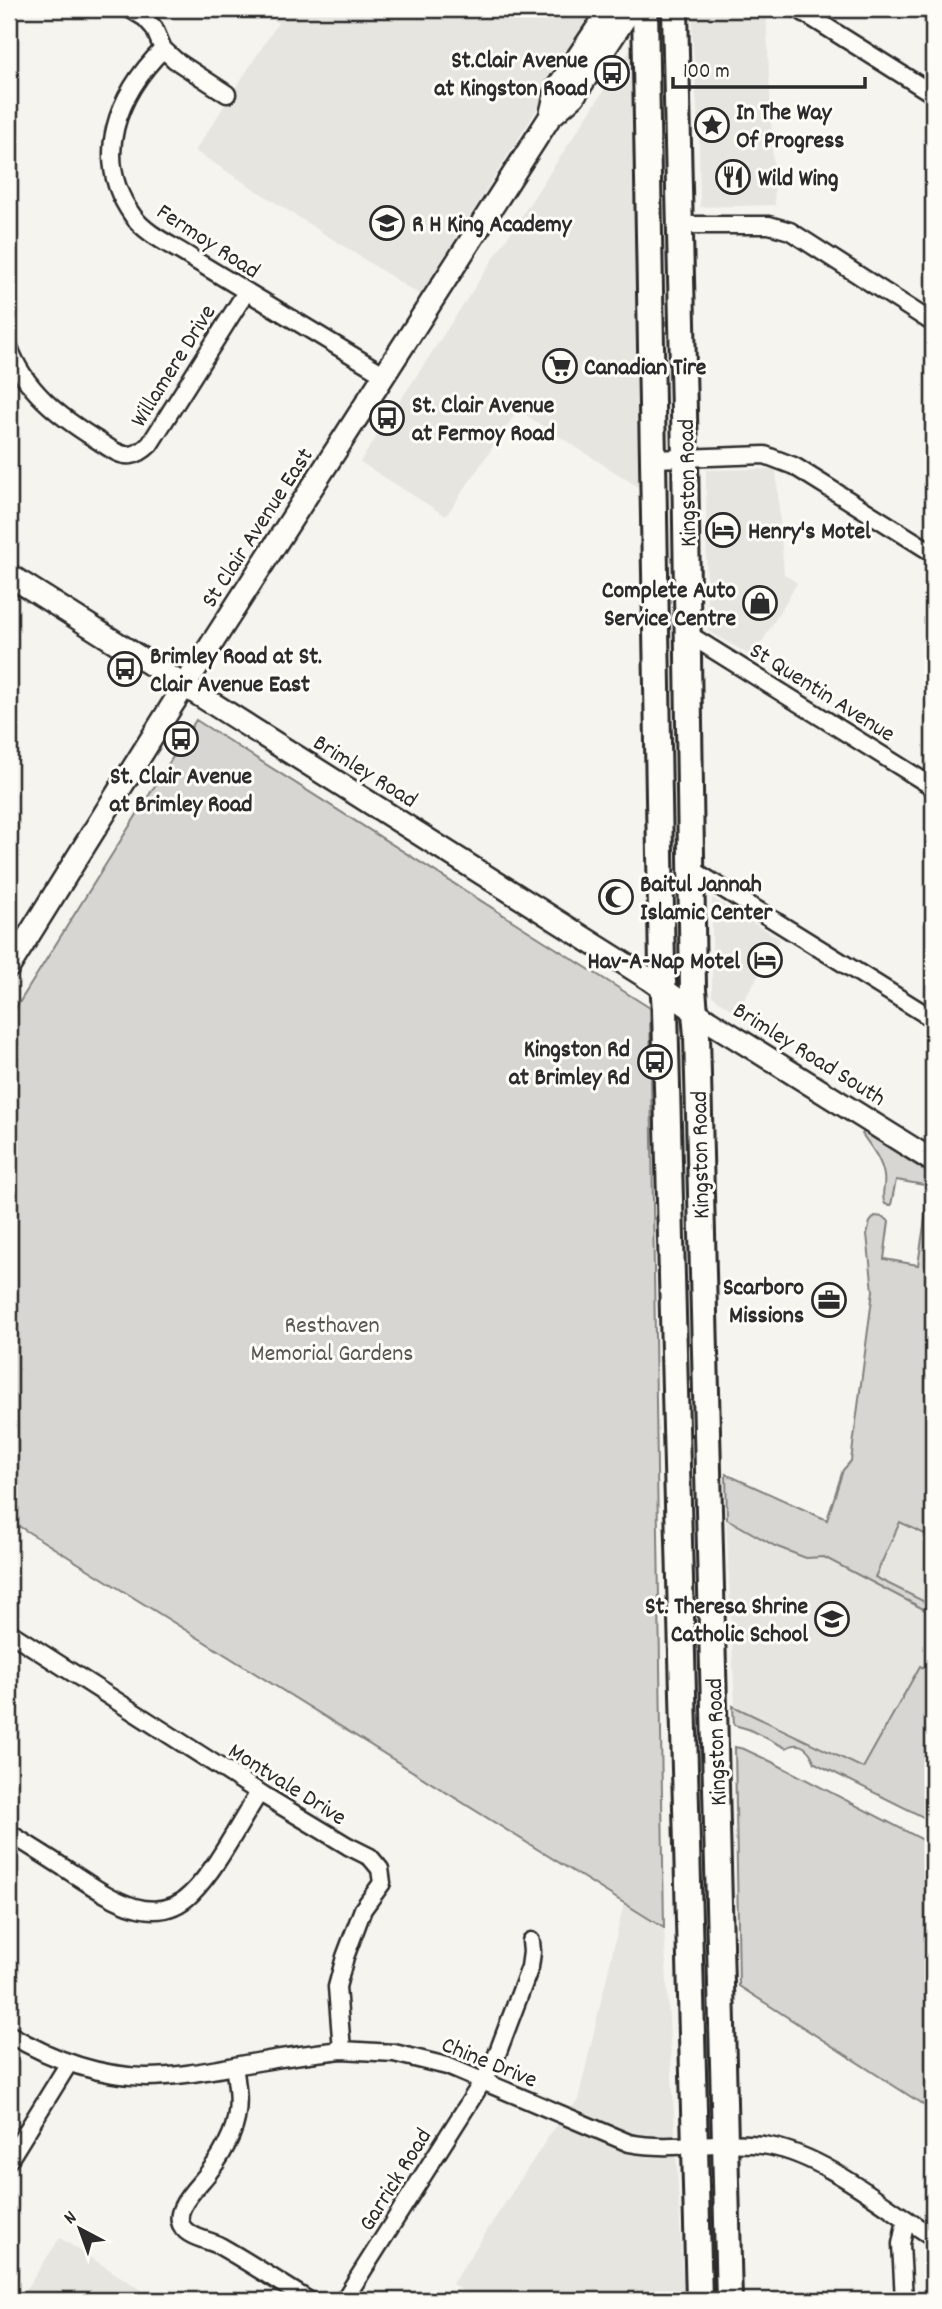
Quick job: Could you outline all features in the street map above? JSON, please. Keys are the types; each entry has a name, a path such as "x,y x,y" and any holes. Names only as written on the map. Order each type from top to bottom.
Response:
{"main road":[{"name":"St Clair Avenue East","path":"550,117 557,88 610,9"},
{"name":"St Clair Avenue East","path":"9,967 184,687 550,117 574,96 627,15 638,9"},
{"name":"Kingston Road","path":"645,9 664,989 699,2300"},
{"name":"Kingston Road","path":"674,9 695,1011 729,2300"},
{"name":"Brimley Road","path":"9,575 695,1011"},
{"name":"Brimley Road South","path":"695,1011 933,1161"}],"street":[{"path":"130,9 145,18 154,29 163,49 175,60 227,94"},
{"path":"798,9 933,94"},
{"name":"Fermoy Road","path":"163,49 152,60 124,101 113,133 113,166 122,197 134,218 149,231 246,292 385,375"},
{"path":"680,225 769,225 790,231 933,323"},
{"name":"Willamere Drive","path":"10,355 26,380 55,411 113,451 130,456 150,444 246,292"},
{"path":"654,458 765,455 780,460 794,466 933,553"},
{"name":"St Quentin Avenue","path":"688,634 933,787"},
{"path":"693,870 933,1019"},
{"name":"Montvale Drive","path":"9,1632 259,1793 370,1857 382,1874 378,1890 363,1909 337,1987 342,2050"},
{"path":"9,1833 121,1902 150,1910 168,1909 192,1894 259,1793"},
{"name":"Garrick Road","path":"344,2300 493,2065 530,1967 531,1941"},
{"name":"Chine Drive","path":"9,2034 69,2063 96,2071 146,2077 186,2074 342,2050 369,2050 411,2056 447,2066 629,2143 652,2147 695,2144 769,2146 809,2159 933,2237"},
{"path":"9,2160 69,2063"},
{"path":"234,2066 239,2104 231,2137 209,2172 190,2195 179,2217 183,2228 188,2232 221,2247 307,2300"},
{"path":"904,2300 901,2244 906,2220"}],"shaded area":[{"name":"R H King Academy","path":"258,9 600,9 420,295 195,151 278,23"},
{"path":"694,9 766,9 775,205 700,207 699,137 692,33"},
{"path":"637,40 643,490 518,410 446,516 360,462"},
{"path":"776,469 784,574 797,583 753,657 707,630 706,470"},
{"path":"712,898 780,939 736,1013 712,996"},
{"name":"St. Theresa Shrine Catholic School","path":"933,1291 933,1770 920,1795 735,1707 724,1473 849,1530"},
{"path":"624,1903 664,1928 684,2300 477,2300 452,2284 551,2133 578,2100"},
{"path":"60,2238 157,2300 19,2300"}],"green space":[{"name":"Resthaven Memorial Gardens","path":"196,720 650,1008 664,1928 9,1520 9,1019"},
{"path":"864,1132 933,1176 933,1538 900,1522 875,1577 933,1606 933,1614 824,1557 806,1558 775,1546 727,1519 726,1474 827,1520 843,1470 851,1461 873,1291 867,1234 870,1222 875,1216 889,1221 884,1259 918,1265 930,1186 896,1180 891,1205 885,1204 883,1170 862,1134"},
{"path":"920,1666 933,1672 933,1822 815,1763 808,1750 800,1745 786,1748 734,1725 733,1706 863,1768"},
{"path":"735,1747 772,1762 933,1845 933,2111 739,1986"}],"place":[{"name":"St.Clair Avenue at Kingston Road","path":"612,73"},
{"name":"In The Way Of Progress","path":"712,125"},
{"name":"Wild Wing","path":"733,177"},
{"name":"R H King Academy","path":"387,223"},
{"name":"Canadian Tire","path":"560,366"},
{"name":"St. Clair Avenue at Fermoy Road","path":"387,418"},
{"name":"Henry's Motel","path":"723,530"},
{"name":"Complete Auto Service Centre","path":"760,603"},
{"name":"Brimley Road at St. Clair Avenue East","path":"125,669"},
{"name":"St. Clair Avenue at Brimley Road","path":"181,739"},
{"name":"Baitul Jannah Islamic Center","path":"616,897"},
{"name":"Hav-A-Nap Motel","path":"765,960"},
{"name":"Kingston Rd at Brimley Rd","path":"655,1062"},
{"name":"Scarboro Missions","path":"829,1300"},
{"name":"St. Theresa Shrine Catholic School","path":"832,1619"}]}
